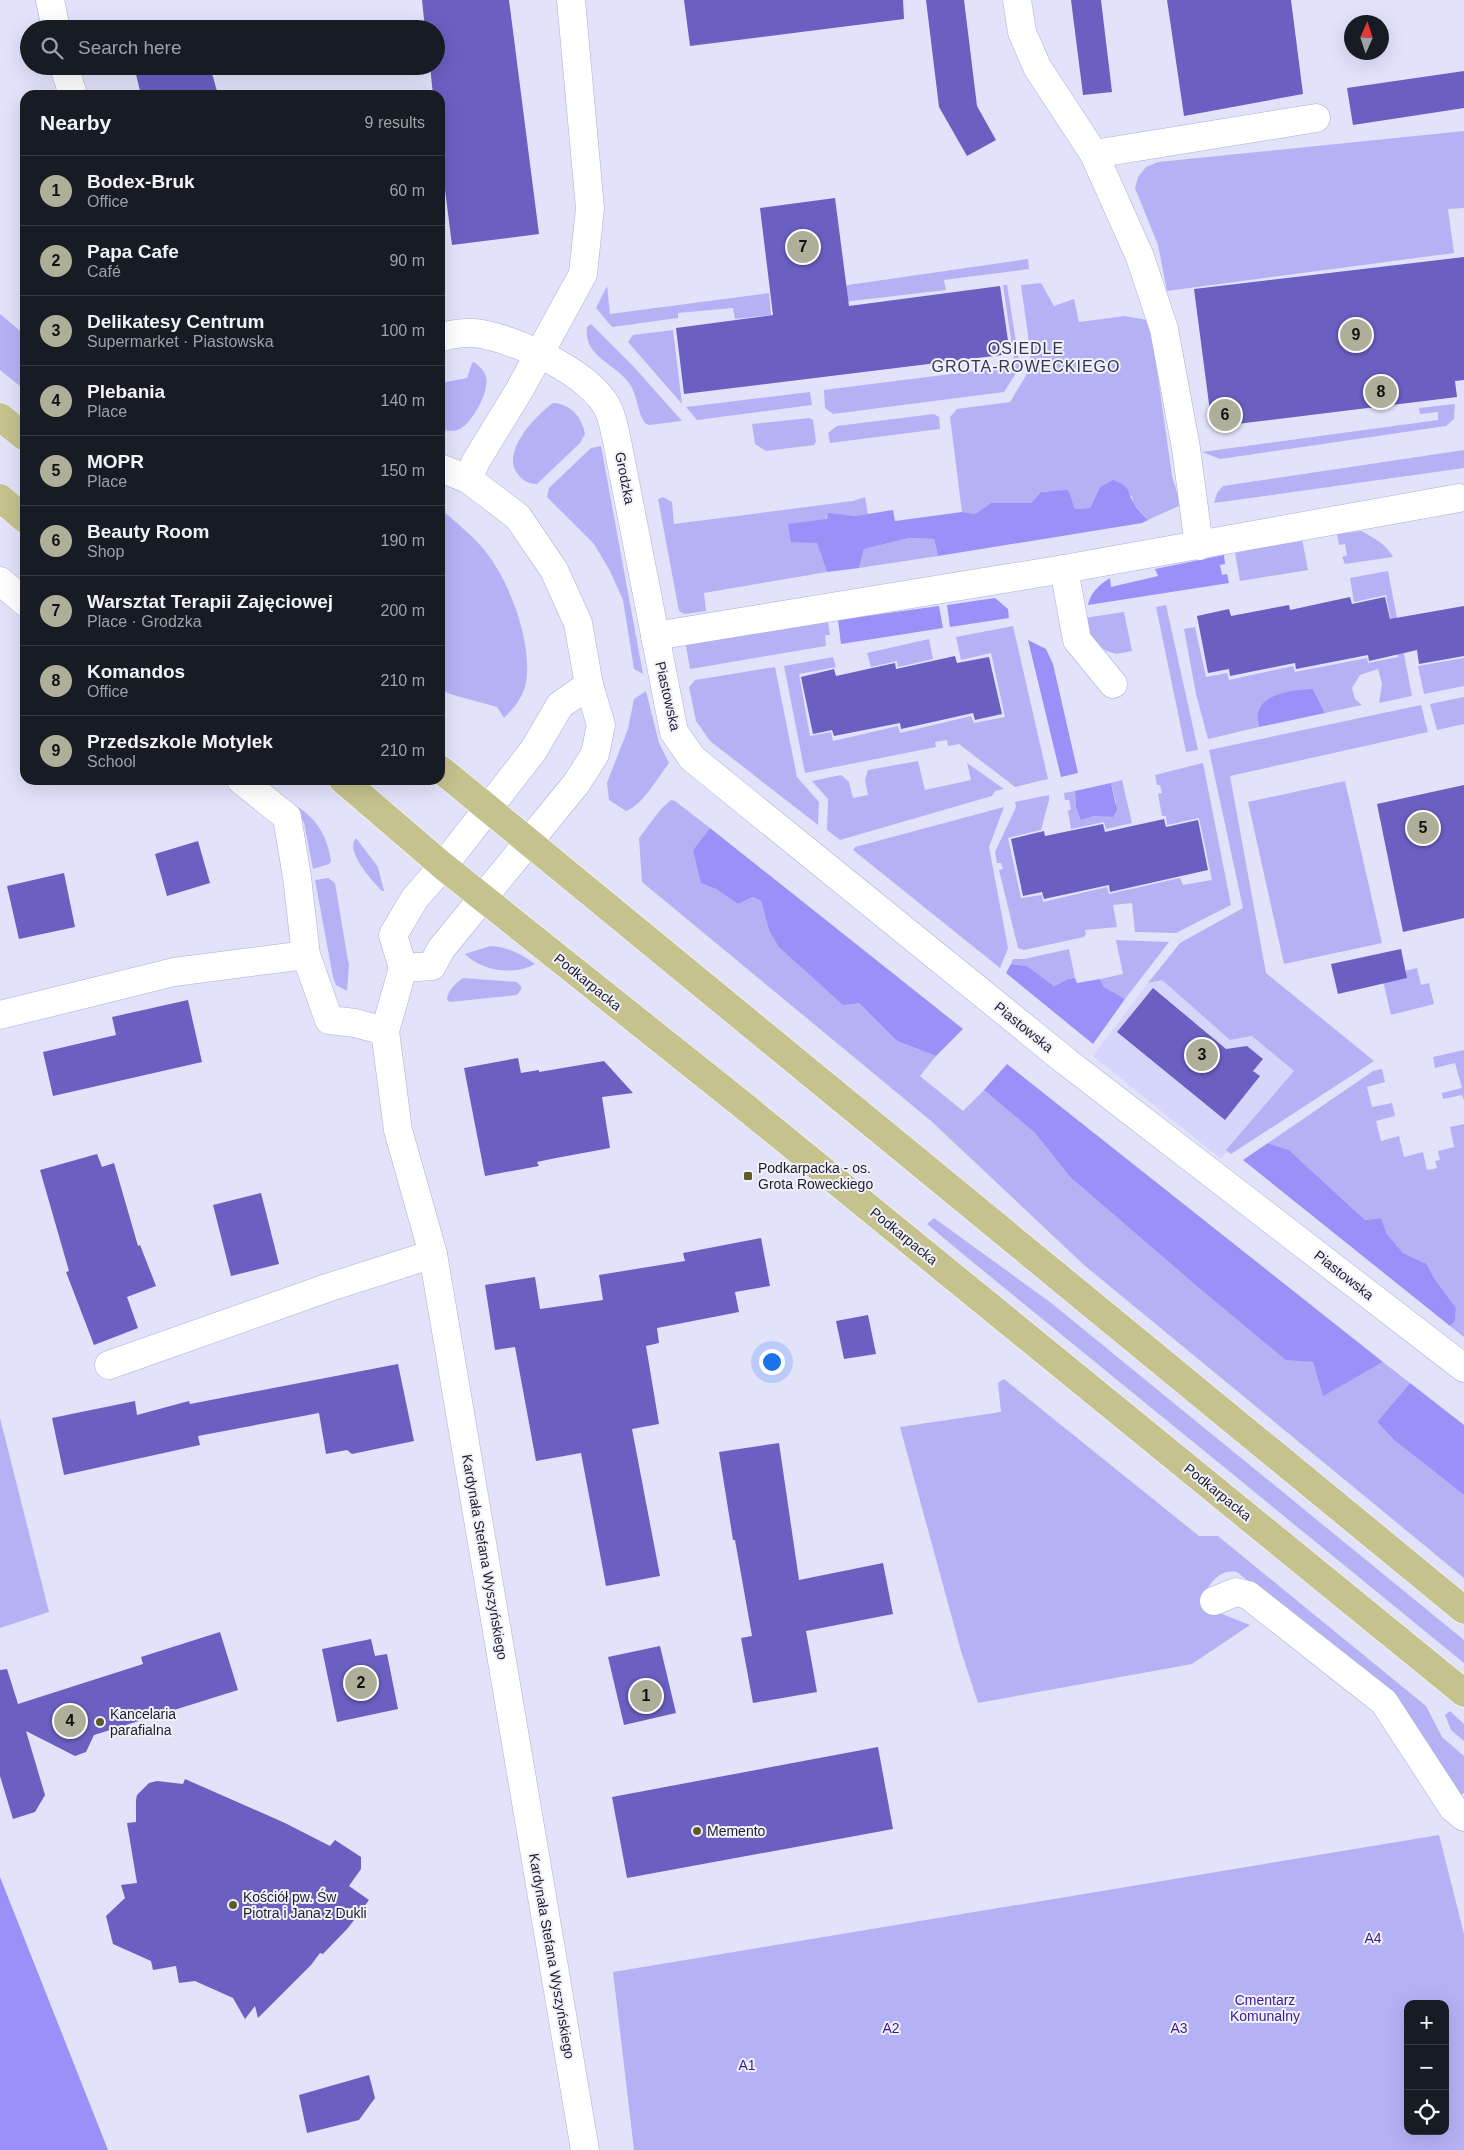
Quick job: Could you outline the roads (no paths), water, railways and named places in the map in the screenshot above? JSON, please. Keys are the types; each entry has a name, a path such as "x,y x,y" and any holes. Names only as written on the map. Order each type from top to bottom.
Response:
{"main road":[{"path":"0,417 20,433"},
{"path":"0,498 20,514"},
{"path":"445,773 1464,1610"},
{"name":"Podkarpacka","path":"349,785 482,898 739,1102 1464,1693"}],"street":[{"path":"50,0 54,20"},
{"path":"468,479 476,461 520,389 584,274 590,208 570,0"},
{"path":"1018,0 1022,32 1037,67 1094,154 1140,257 1164,329 1186,448 1199,546"},
{"path":"67,75 71,90"},
{"path":"1094,154 1316,118"},
{"name":"Grodzka","path":"445,336 472,333 491,336 539,354 589,384 609,410 617,441 655,636"},
{"path":"445,470 468,479 518,518 554,570 578,623 589,685 601,725 594,754 576,784 441,949 432,966 402,968 393,935 415,898 443,866 538,743 560,705 589,685"},
{"path":"655,636 1199,546 1459,498"},
{"path":"1064,569 1077,640 1113,684"},
{"path":"0,581 20,598"},
{"name":"Piastowska","path":"655,636 674,732 692,758 1067,1062 1464,1368"},
{"path":"247,785 287,817 297,877 306,955 330,1020 355,1023 385,1031"},
{"path":"0,1015 174,972 306,955"},
{"name":"Kardynała Stefana Wyszyńskiego","path":"402,968 385,1031 398,1130 433,1254 585,2150"},
{"path":"109,1365 327,1288 433,1254"},
{"path":"1214,1601 1236,1592 1248,1595 1384,1702 1453,1808 1464,1817"}],"place":[{"name":"Warsztat Terapii Zajęciowej","path":"803,247"},
{"name":"Przedszkole Motylek","path":"1356,335"},
{"name":"Komandos","path":"1381,392"},
{"name":"Beauty Room","path":"1225,415"},
{"name":"MOPR","path":"1423,828"},
{"name":"Delikatesy Centrum","path":"1202,1055"},
{"name":"Podkarpacka - os. Grota Roweckiego","path":"748,1176"},
{"name":"Papa Cafe","path":"361,1683"},
{"name":"Bodex-Bruk","path":"646,1696"},
{"name":"Plebania","path":"70,1721"},
{"name":"Kancelaria parafialna","path":"100,1722"},
{"name":"Memento","path":"697,1831"},
{"name":"Kościół pw. Św Piotra i Jana z Dukli","path":"233,1905"}],"district":[{"name":"OSIEDLE GROTA-ROWECKIEGO","path":"1026,357"}],"park label":[{"name":"A4","path":"1373,1938"},
{"name":"Cmentarz Komunalny","path":"1265,2008"},
{"name":"A2","path":"891,2028"},
{"name":"A3","path":"1179,2028"},
{"name":"A1","path":"747,2065"}]}
